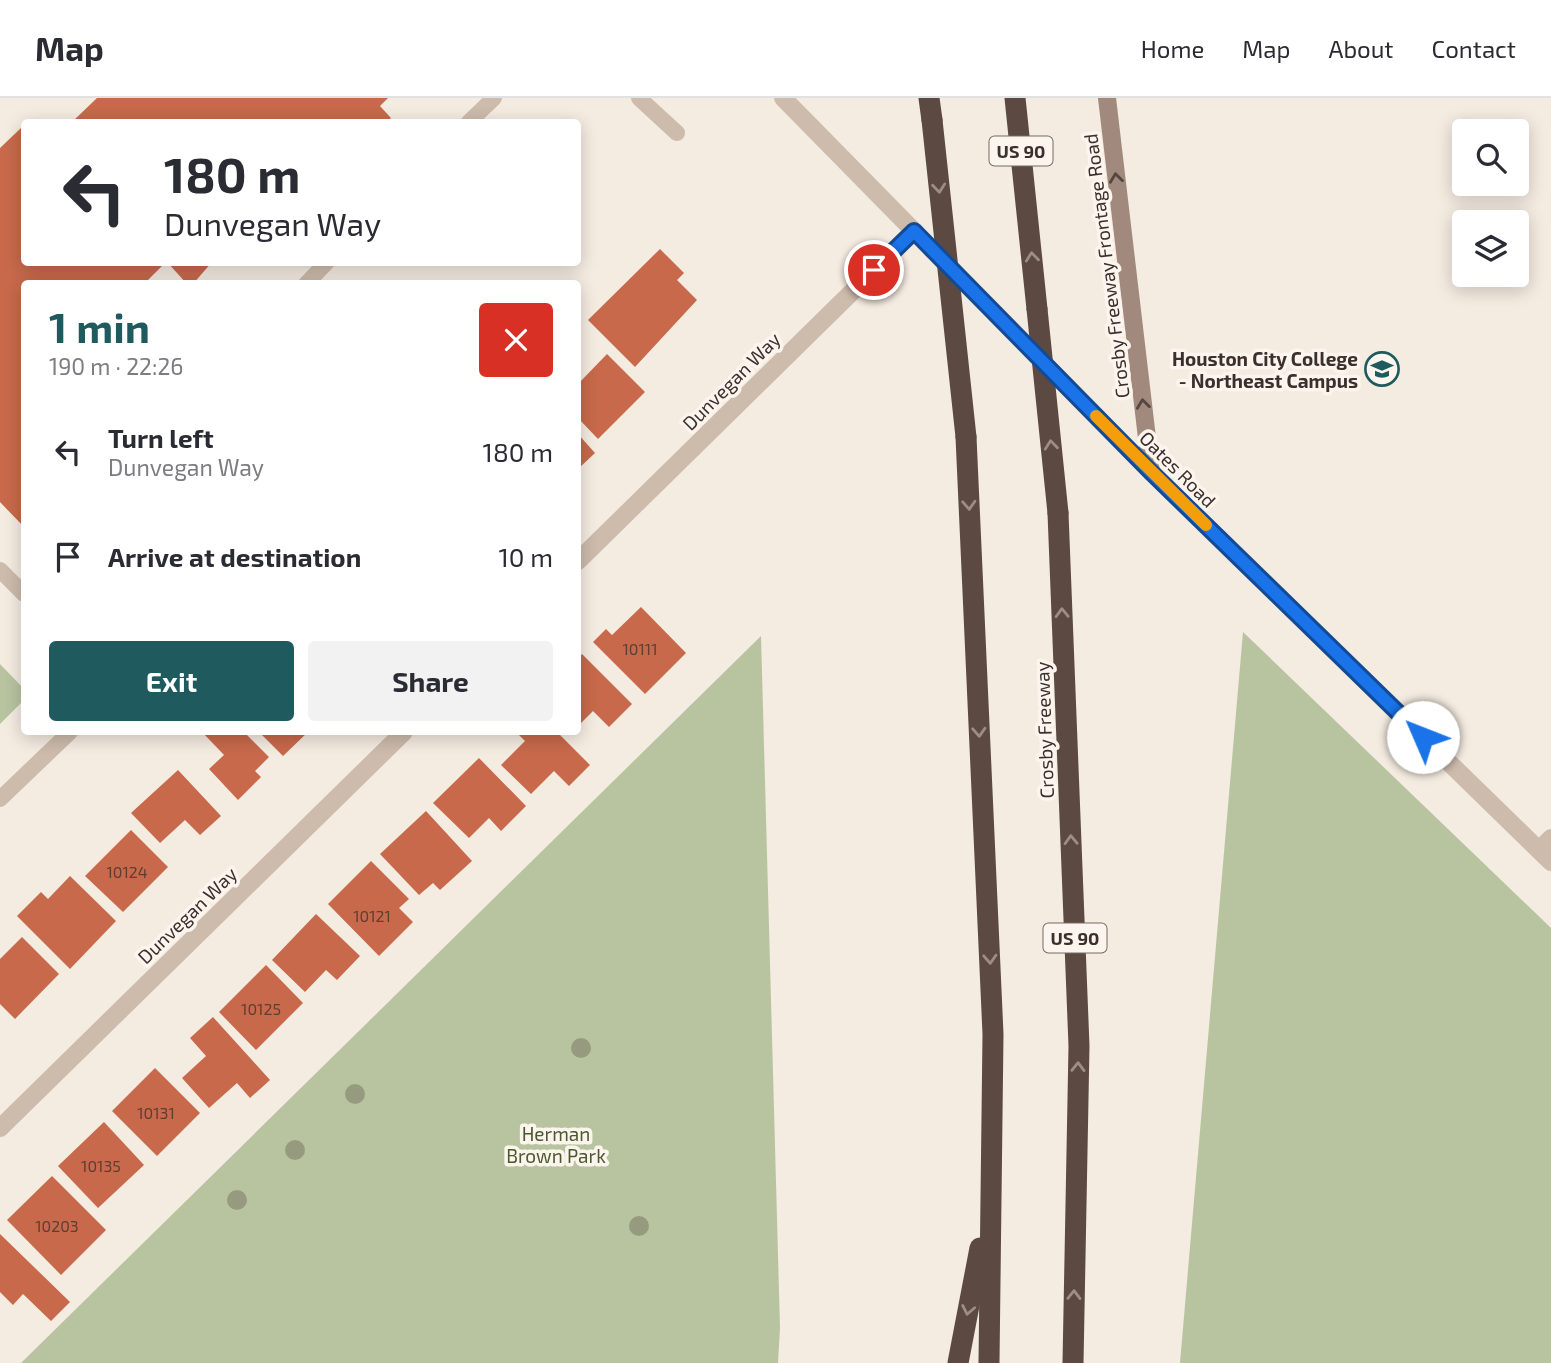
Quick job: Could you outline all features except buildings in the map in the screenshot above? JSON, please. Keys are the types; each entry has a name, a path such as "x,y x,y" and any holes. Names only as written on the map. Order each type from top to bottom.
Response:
{"highway":[{"path":"929,98 966,437 993,1034 989,1363"},
{"name":"Crosby Freeway","path":"1015,98 1058,513 1079,1046 1073,1363"},
{"path":"958,1363 991,1195"}],"main road":[{"name":"Crosby Freeway Frontage Road","path":"1107,98 1151,472"}],"street":[{"name":"Oates Road","path":"783,98 1151,472 1547,850"},
{"name":"Dunvegan Way","path":"581,558 914,231"},
{"name":"Dunvegan Way","path":"0,1128 401,735"}],"lane":[{"path":"472,119 494,98"},
{"path":"639,98 677,134"},
{"path":"310,280 323,266"},
{"path":"0,570 21,591"},
{"path":"0,799 67,735"}],"green space":[{"path":"1243,632 1551,928 1551,1363 1180,1363"},
{"name":"Herman Brown Park","path":"761,636 780,1328 778,1363 21,1363"},
{"path":"0,664 21,686 21,703 0,724"}],"slow traffic":[{"path":"1096,416 1206,525"}],"place":[{"name":"Houston City College - Northeast Campus","path":"1382,369"}],"route":[{"path":"874,270 914,231 1151,472 1423,737"}]}
